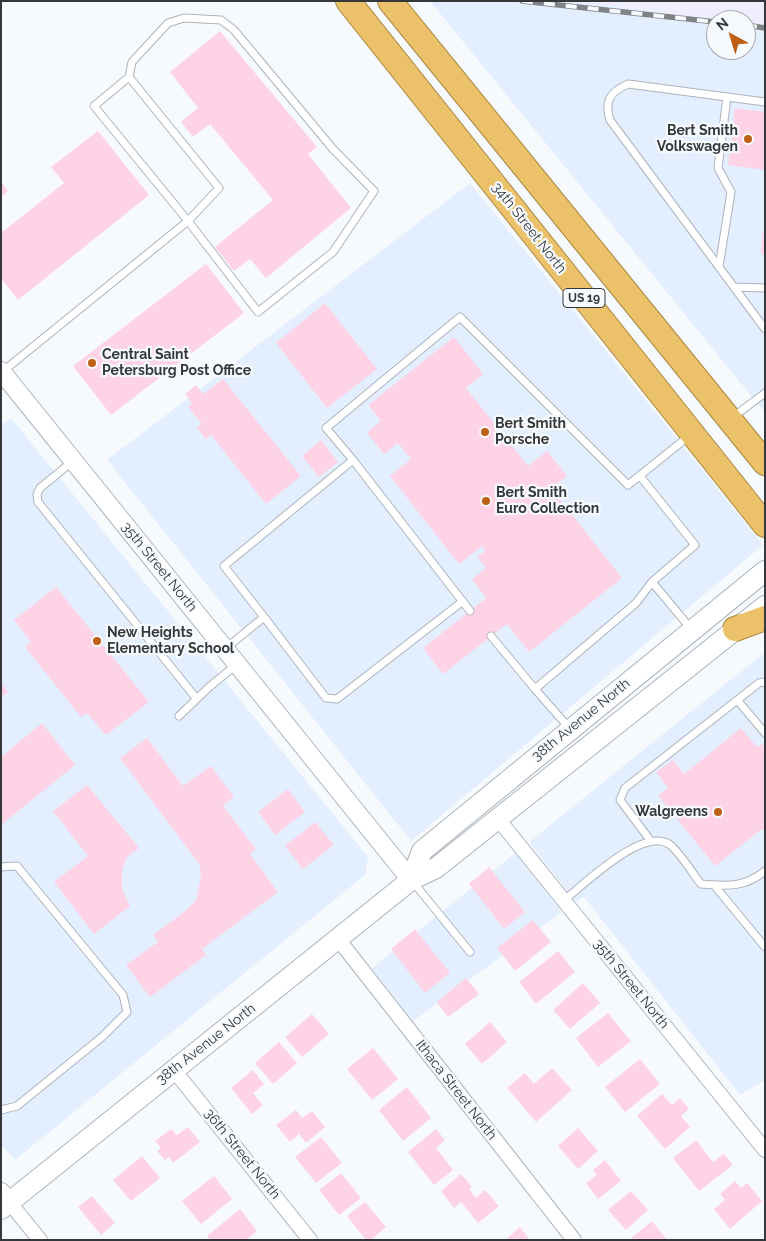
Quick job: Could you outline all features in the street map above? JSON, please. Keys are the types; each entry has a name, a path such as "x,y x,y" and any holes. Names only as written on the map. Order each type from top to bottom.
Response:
{"highway":[{"name":"34th Street North","path":"348,1 765,525"},
{"name":"US 19","path":"390,1 765,464"},
{"path":"735,629 765,618"}],"main road":[{"name":"38th Avenue North","path":"4,1201 411,880 436,868 570,729 765,571"},
{"name":"38th Avenue North","path":"491,809 765,606"}],"street":[{"name":"35th Street North","path":"2,372 411,880"},
{"name":"35th Street North","path":"491,809 765,1150"},
{"name":"Ithaca Street North","path":"338,939 574,1240"},
{"name":"36th Street North","path":"173,1069 310,1240"},
{"path":"4,1201 40,1240"}],"lane":[{"path":"184,18 221,20 234,30 333,149 374,191 333,252 258,312 188,221 94,106 129,77 132,62 168,23 184,18"},
{"path":"2,372 188,221 219,188 129,77"},
{"path":"765,102 628,84 615,90 607,100 610,120 765,329"},
{"path":"719,266 731,192 718,168 727,97"},
{"path":"734,286 765,288"},
{"path":"470,611 326,428 460,317 628,485 691,434"},
{"path":"729,420 765,393"},
{"path":"353,460 224,566 326,698 337,699 463,601"},
{"path":"74,461 40,488 37,494 38,502 196,698"},
{"path":"535,690 636,603 652,582 695,545 640,476"},
{"path":"652,582 692,630"},
{"path":"225,649 264,617"},
{"path":"491,636 570,729"},
{"path":"179,716 196,698 238,664"},
{"path":"650,840 620,800 625,788 759,683 765,682"},
{"path":"738,701 765,733"},
{"path":"564,900 632,846 650,840 668,844 701,884 730,886 752,881 765,871"},
{"path":"1,867 17,866 123,995 127,1012 102,1037 17,1106 1,1110"},
{"path":"411,880 470,952"},
{"path":"714,885 765,946"}],"shaded area":[{"path":"430,1 574,1 706,18 706,60 756,60 756,25 765,26 765,413"},
{"path":"574,1 765,1 765,26 756,25 756,10 706,10 706,18"},
{"path":"470,183 763,545 411,841 107,460"},
{"name":"New Heights Elementary School","path":"11,418 368,857 365,875 15,1160 1,1144 1,425"},
{"path":"765,652 765,1080 740,1095 584,897 576,902 529,842"},
{"path":"515,853 562,912 413,1021 372,968"}],"building":[{"path":"220,31 317,147 308,154 351,208 266,278 250,259 234,271 215,247 273,200 210,124 193,137 181,122 198,108 170,72"},
{"name":"Bert Smith Volkswagen","path":"735,108 765,112 765,170 728,165"},
{"path":"98,131 149,195 18,300 1,278 1,233 64,183 51,167"},
{"path":"1,182 8,191 1,197"},
{"path":"763,231 765,231 765,254 761,254"},
{"path":"206,264 244,313 111,415 73,366"},
{"path":"325,303 377,369 327,408 276,343"},
{"name":"Bert Smith Euro Collection","path":"454,337 483,374 466,388 528,466 547,451 567,476 551,488 622,578 529,652 507,624 443,674 423,648 486,598 472,579 486,568 477,557 485,551 482,546 459,564 390,476 411,459 398,443 384,454 367,433 381,421 368,405"},
{"path":"223,379 301,476 266,504 211,435 206,439 197,428 202,424 188,407 192,403 185,394 196,385 203,394"},
{"path":"321,440 338,462 319,477 302,456"},
{"path":"56,587 149,702 106,735 87,713 81,717 25,647 31,642 14,620"},
{"path":"1,683 8,692 1,697"},
{"path":"42,723 75,765 1,825 1,757"},
{"name":"Walgreens","path":"741,728 757,747 762,744 765,747 765,832 762,829 715,866 658,795 668,788 656,772 673,760 684,774"},
{"path":"147,738 183,786 211,766 234,797 223,806 256,849 250,854 278,892 202,949 206,955 150,997 126,965 158,942 153,935 188,909 196,900 201,876 200,865 120,758"},
{"path":"87,785 139,848 126,858 122,872 122,889 130,906 94,934 54,882 88,856 53,811"},
{"path":"288,789 305,812 275,835 258,812"},
{"path":"315,822 334,845 303,869 285,846"},
{"path":"489,867 525,912 504,929 469,884"},
{"path":"533,920 551,942 515,971 497,948"},
{"path":"415,929 450,973 425,993 391,949"},
{"path":"558,951 575,972 536,1004 519,982"},
{"path":"466,978 479,994 448,1017 437,1002"},
{"path":"583,983 600,1003 570,1029 553,1010"},
{"path":"608,1013 631,1041 598,1067 576,1038"},
{"path":"312,1014 329,1034 302,1057 285,1037"},
{"path":"490,1022 507,1042 482,1064 465,1044"},
{"path":"279,1042 297,1063 273,1084 255,1063"},
{"path":"373,1048 398,1079 372,1100 347,1069"},
{"path":"640,1059 660,1084 625,1112 605,1087"},
{"path":"552,1068 572,1090 536,1122 507,1088 525,1073 534,1084"},
{"path":"253,1070 264,1084 253,1093 263,1105 252,1114 231,1088"},
{"path":"407,1087 431,1118 403,1141 379,1110"},
{"path":"662,1094 672,1105 680,1098 689,1109 681,1116 690,1127 665,1149 637,1116"},
{"path":"296,1110 302,1118 312,1111 325,1127 306,1143 299,1134 290,1142 276,1125"},
{"path":"188,1127 200,1142 173,1163 169,1157 165,1160 157,1151 161,1148 155,1141 171,1129 177,1135"},
{"path":"578,1128 598,1151 578,1169 558,1146"},
{"path":"436,1129 445,1140 436,1148 453,1170 434,1185 408,1152"},
{"path":"321,1137 342,1163 316,1183 295,1157"},
{"path":"696,1140 713,1162 724,1154 733,1165 699,1191 673,1158"},
{"path":"142,1156 160,1178 131,1201 113,1180"},
{"path":"605,1160 621,1181 598,1199 586,1183 597,1175 593,1170"},
{"path":"341,1173 361,1198 339,1215 319,1190"},
{"path":"461,1174 472,1187 469,1189 476,1198 485,1190 499,1206 478,1223 461,1202 454,1208 441,1191"},
{"path":"214,1176 232,1199 201,1224 182,1201"},
{"path":"735,1181 741,1188 747,1183 762,1201 730,1229 714,1209 725,1200 720,1194"},
{"path":"631,1191 648,1210 626,1230 608,1210"},
{"path":"92,1196 115,1223 101,1235 78,1207"},
{"path":"365,1202 386,1227 371,1240 366,1240 347,1216"},
{"path":"240,1209 257,1231 246,1240 210,1240 207,1236"},
{"path":"652,1221 667,1240 632,1240 631,1238"},
{"path":"520,1227 530,1240 505,1240"}],"railway":[{"path":"522,1 706,21"},
{"path":"756,27 765,28"}],"place":[{"name":"Bert Smith Volkswagen","path":"748,139"},
{"name":"Central Saint Petersburg Post Office","path":"92,363"},
{"name":"Bert Smith Porsche","path":"485,432"},
{"name":"Bert Smith Euro Collection","path":"486,501"},
{"name":"New Heights Elementary School","path":"97,641"},
{"name":"Walgreens","path":"718,812"}]}
